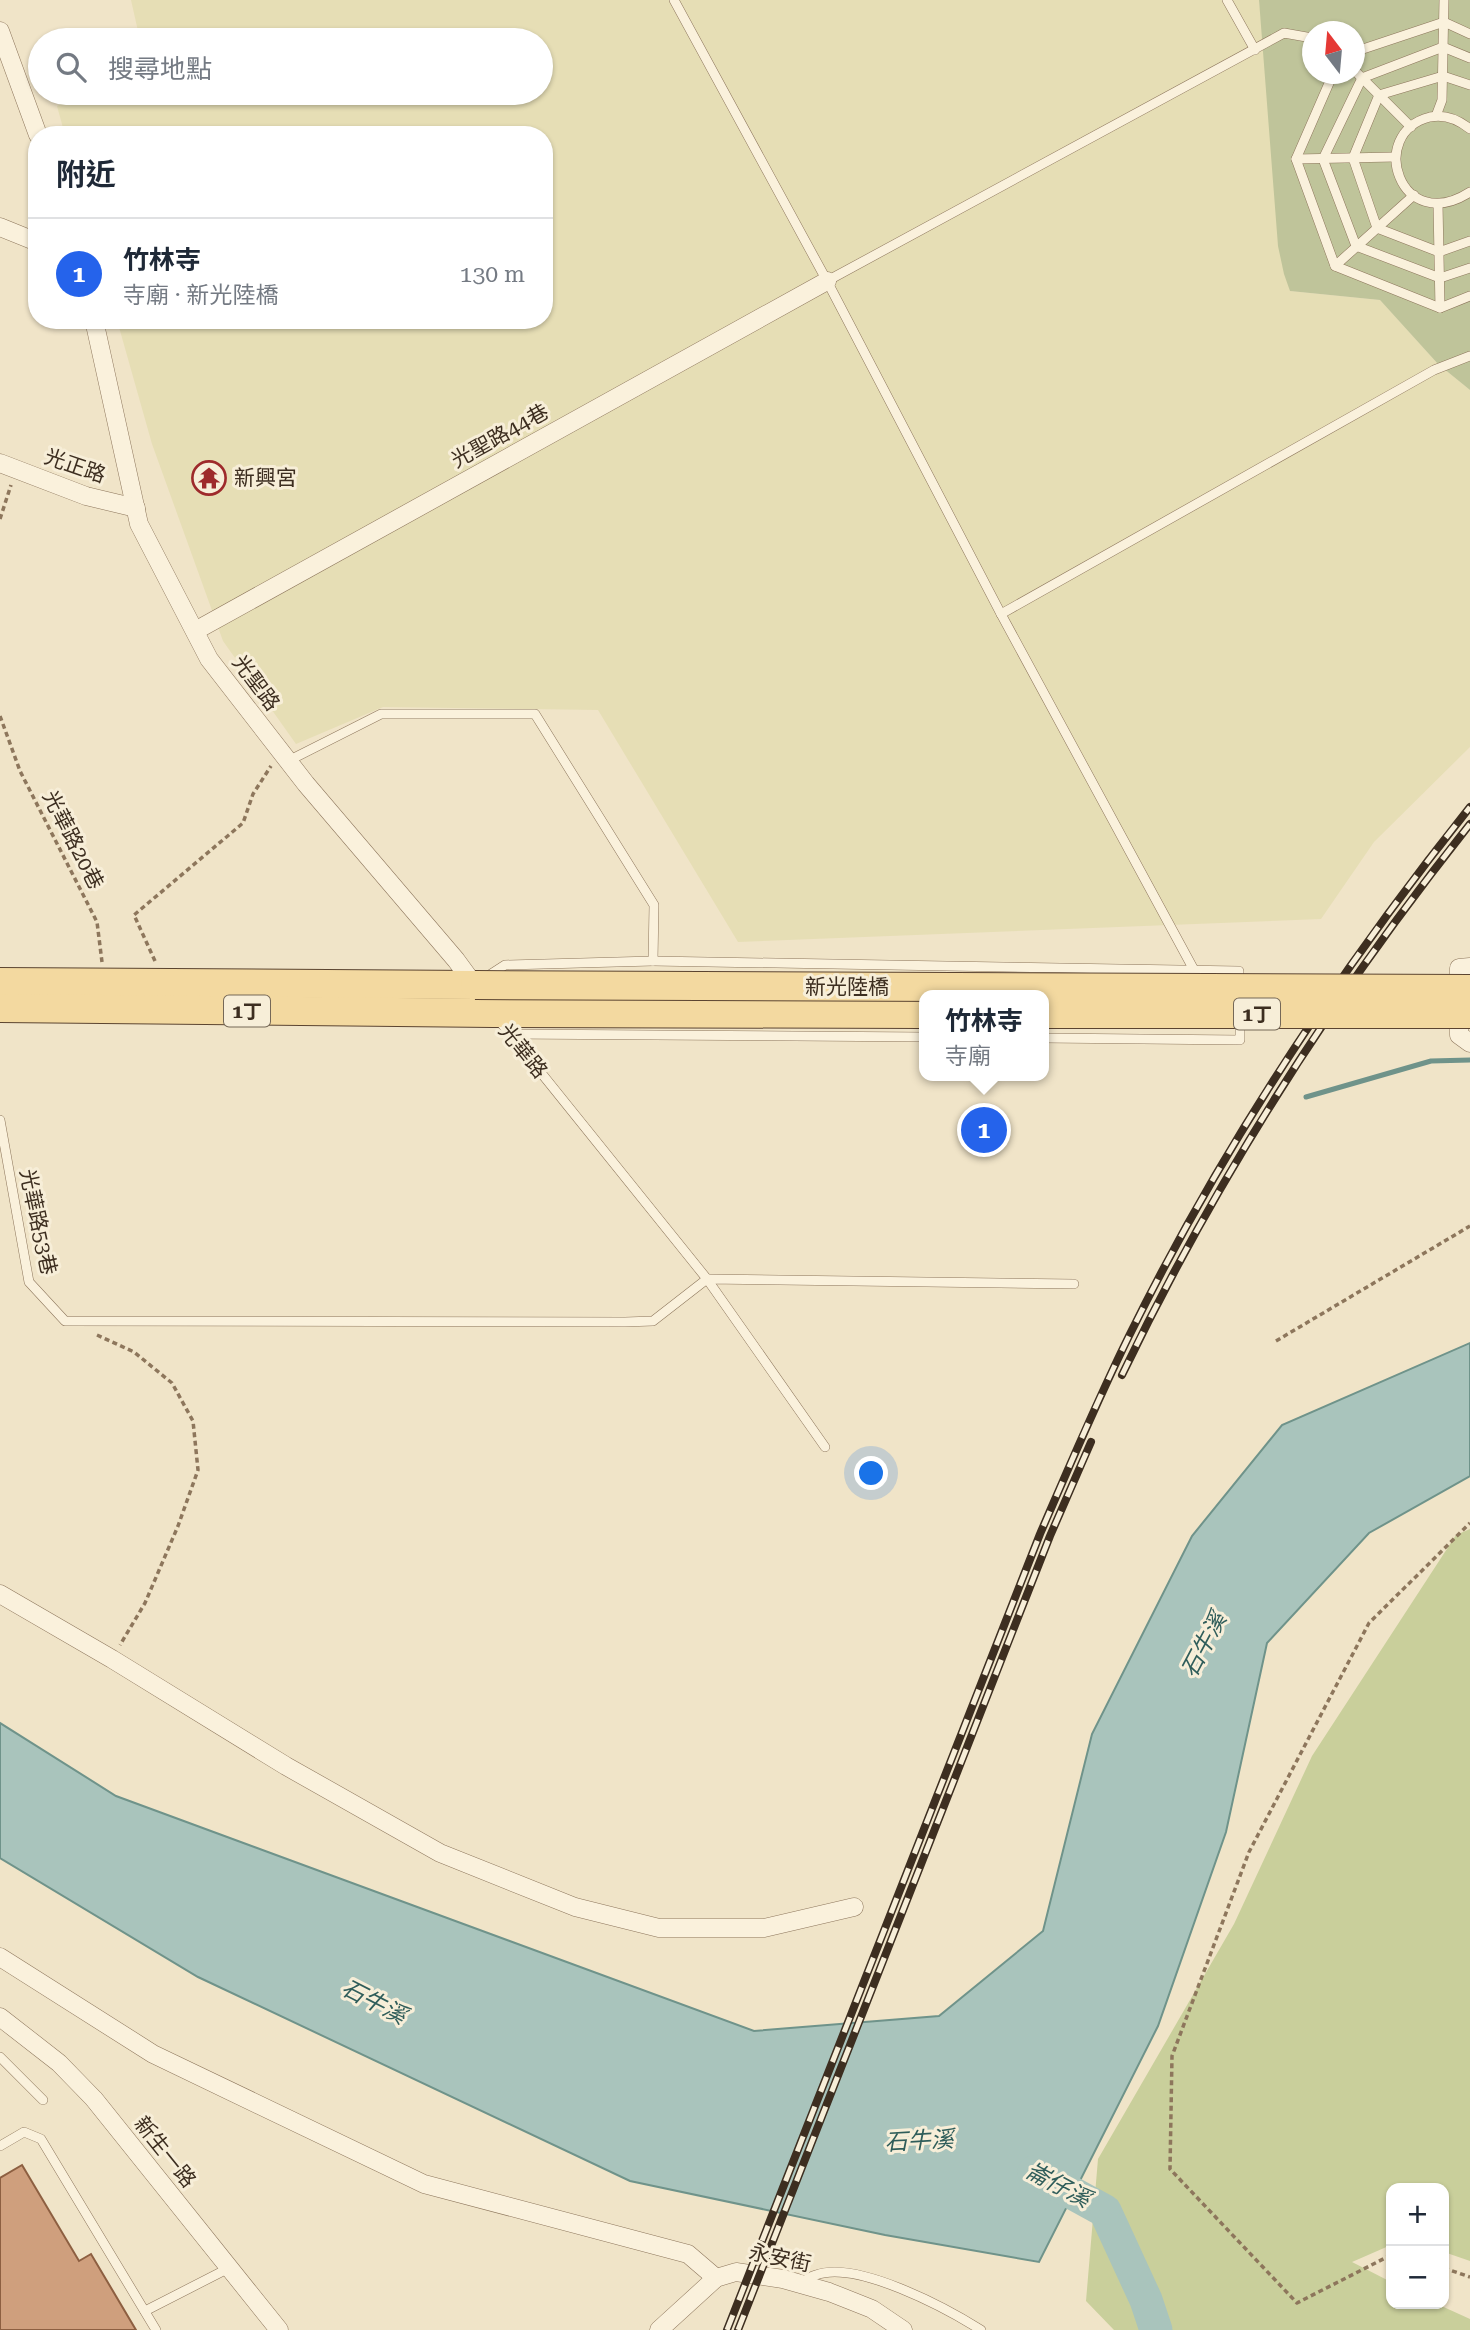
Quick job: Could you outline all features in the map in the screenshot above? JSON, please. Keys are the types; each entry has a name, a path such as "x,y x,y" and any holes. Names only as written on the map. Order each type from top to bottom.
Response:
{"main road":[{"name":"光華路","path":"0,1008 104,981 475,985"},
{"name":"光華路","path":"0,982 47,995 501,1024"},
{"name":"新光陸橋","path":"475,985 1470,989"},
{"name":"新光陸橋","path":"501,1024 919,1014"},
{"name":"1丁","path":"1049,1014 1470,1014"}],"street":[{"path":"0,31 35,126"},
{"path":"0,227 28,239"},
{"name":"光聖路44巷","path":"195,631 827,281"},
{"name":"光聖路","path":"96,329 139,524 209,659 284,757 475,985 501,1024"},
{"name":"光正路","path":"8,466 86,496 136,508"},
{"path":"1470,967 1459,968 1459,1035 1470,1043"},
{"path":"0,1594 112,1658 286,1766 440,1853 575,1907 659,1928 764,1928 854,1907"},
{"path":"0,1957 153,2054 424,2184 688,2255 716,2278 659,2330"},
{"name":"新生一路","path":"0,2017 59,2063 94,2099 279,2330"},
{"name":"永安街","path":"716,2278 736,2272 829,2292 872,2308 903,2330"}],"lane":[{"path":"674,0 1194,970"},
{"path":"1227,0 1255,51"},
{"path":"1436,116 1442,100 1444,0"},
{"path":"1365,48 1444,23 1470,34"},
{"path":"827,281 1284,33 1302,36"},
{"path":"1365,77 1443,47 1470,58"},
{"path":"1379,95 1443,76 1470,85"},
{"path":"1365,81 1411,127"},
{"path":"1329,84 1296,159 1335,266 1440,308 1470,296"},
{"path":"1359,84 1323,159 1356,247 1440,278 1470,268"},
{"path":"1379,95 1353,158 1377,228 1439,252 1470,241"},
{"path":"1469,127 1453,118 1436,116 1422,119 1400,140 1395,157 1398,174 1406,190 1420,200 1438,204 1455,201 1470,192"},
{"path":"1296,159 1395,157"},
{"path":"1335,266 1414,195"},
{"path":"1438,204 1440,308"},
{"path":"1001,614 1434,370 1470,356"},
{"path":"284,757 381,714 536,714 654,905 653,961"},
{"path":"475,985 505,965 653,961 1239,971 1240,1040 1049,1038"},
{"path":"501,1024 919,1037"},
{"name":"光華路","path":"501,1024 707,1279 825,1447"},
{"name":"光華路53巷","path":"0,1120 29,1282 65,1321"},
{"path":"65,1321 653,1321 707,1279 1074,1284"},
{"path":"0,2057 43,2100"},
{"path":"0,2146 24,2132 41,2139 156,2330"},
{"path":"145,2311 229,2268"},
{"path":"799,2284 818,2274 847,2272 890,2285 957,2315 981,2330"}],"path":[{"path":"0,519 8,466"},
{"name":"光華路20巷","path":"0,716 20,771 97,922 104,981"},
{"path":"165,982 134,915 243,823 253,794 284,757"},
{"path":"1276,1341 1470,1226"},
{"path":"65,1321 134,1352 172,1383 193,1421 198,1470 178,1526 145,1603 112,1658"},
{"path":"1386,2258 1297,2304 1170,2169 1172,2056 1249,1852 1369,1623 1470,1524"},
{"path":"1449,2270 1470,2277"}],"shaded area":[{"path":"131,0 1259,0 1290,291 1380,300 1438,364 1470,390 1470,747 1374,842 1321,919 738,942 598,710 383,707 296,744 223,641 152,444 120,329 553,329 553,126 63,126 57,106 553,105 553,28 137,28"}],"green space":[{"path":"1259,0 1470,0 1470,390 1438,364 1380,300 1290,291 1278,246"},
{"path":"1470,1529 1470,2261 1449,2254 1449,2183 1386,2183 1386,2247 1352,2262 1386,2279 1386,2309 1448,2309 1470,2319 1470,2330 1114,2330 1086,2301 1098,2159 1234,1924 1312,1756 1456,1535"}],"water":[{"name":"石牛溪","path":"1470,1343 1470,1476 1369,1533 1267,1643 1226,1832 1158,2026 1039,2262 885,2235 630,2181 198,1977 0,1858 0,1723 116,1796 754,2031 939,2016 1043,1931 1092,1734 1192,1536 1282,1425"}],"building":[{"path":"22,2165 79,2261 91,2254 136,2330 0,2330 0,2178"}],"waterway":[{"path":"1306,1097 1431,1061 1470,1060"},
{"name":"崙仔溪","path":"1034,2172 1105,2211 1146,2300 1156,2330"}],"railway":[{"path":"727,2330 1040,1534 1129,1336 1203,1197 1285,1062 1375,932 1470,807"},
{"path":"1122,1375 1197,1230 1280,1090 1371,955 1470,824"},
{"path":"738,2330 1050,1536 1091,1442"}],"place":[{"name":"新興宮","path":"209,478"},
{"name":"竹林寺","path":"984,1130"}]}
